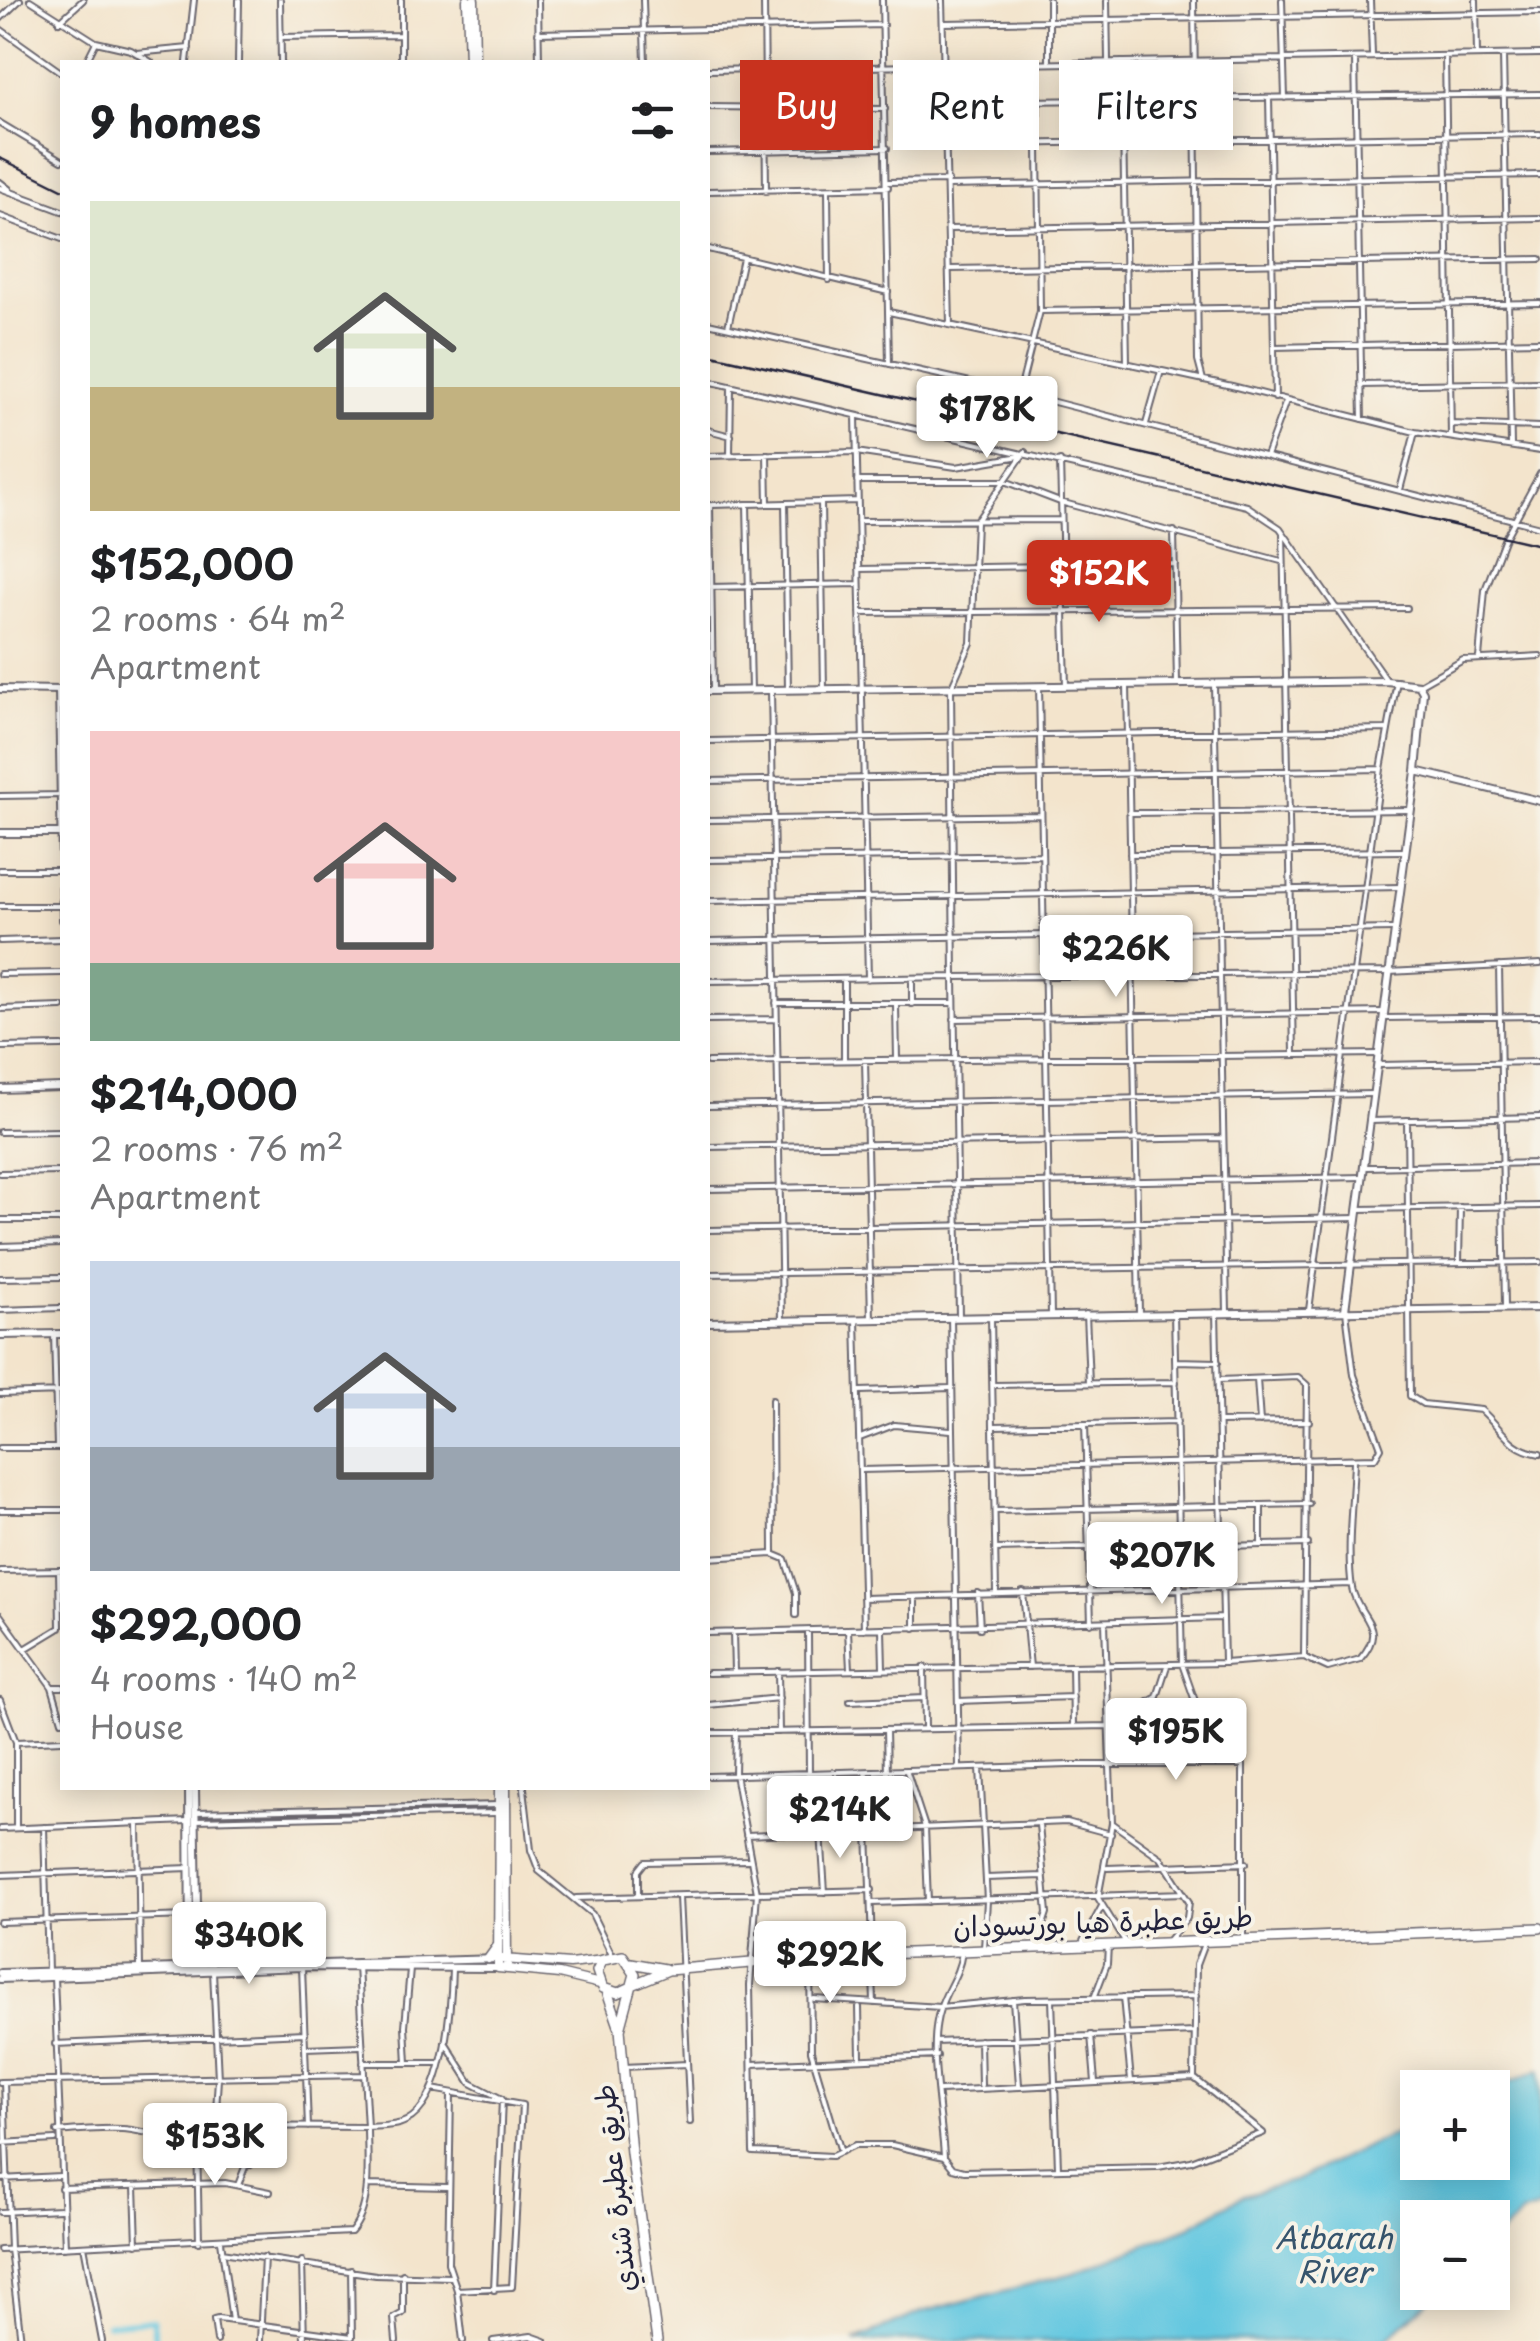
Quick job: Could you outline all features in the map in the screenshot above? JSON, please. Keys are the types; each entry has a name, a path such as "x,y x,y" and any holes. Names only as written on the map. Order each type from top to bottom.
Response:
{"highway":[{"name":"طريق عطبرة هيا بورتسودان","path":"668,1970 874,1954 1540,1928"},
{"path":"620,2029 597,1972 608,1957 668,1970"},
{"path":"620,2029 635,1974 631,1962"},
{"path":"603,1988 618,1993 668,1970"},
{"name":"طريق عطبرة شندي","path":"620,2029 636,2198 657,2341"}],"main road":[{"path":"471,0 472,60"},
{"path":"502,1790 503,1962"},
{"path":"502,1790 503,1962"},
{"path":"503,1962 570,1964 608,1957"},
{"path":"503,1962 603,1988"}],"street":[{"path":"0,19 20,0"},
{"path":"30,0 96,42 148,60"},
{"path":"59,22 83,0"},
{"path":"187,60 194,0"},
{"path":"238,60 239,0"},
{"path":"280,0 281,60"},
{"path":"401,0 402,60"},
{"path":"538,0 539,60"},
{"path":"643,0 645,60"},
{"path":"764,0 765,60"},
{"path":"882,0 889,364"},
{"path":"942,0 945,60"},
{"path":"1049,0 1049,63"},
{"path":"1107,0 1108,60"},
{"path":"1194,0 1196,60 1540,54"},
{"path":"1282,0 1285,98"},
{"path":"1370,0 1372,57"},
{"path":"1476,0 1477,56"},
{"path":"944,22 1540,12"},
{"path":"538,33 883,25"},
{"path":"0,28 60,72"},
{"path":"282,36 402,35"},
{"path":"87,60 96,42"},
{"path":"136,53 189,48"},
{"path":"1503,55 1511,444"},
{"path":"1445,56 1451,437"},
{"path":"1356,58 1362,420"},
{"path":"1039,64 1059,63"},
{"path":"873,64 893,64"},
{"path":"710,70 740,69"},
{"path":"1233,98 1540,94"},
{"path":"1269,98 1275,398"},
{"path":"710,107 740,109"},
{"path":"873,110 886,110"},
{"path":"0,123 60,159"},
{"path":"1233,137 1540,134"},
{"path":"710,152 886,148"},
{"path":"947,150 950,324"},
{"path":"1019,394 1040,311 1037,150"},
{"path":"1124,150 1127,362"},
{"path":"1198,150 1198,361 1203,380"},
{"path":"766,151 766,190"},
{"path":"710,191 948,183 1540,176"},
{"path":"0,185 60,210"},
{"path":"828,190 829,280"},
{"path":"0,216 60,238"},
{"path":"949,229 1540,218"},
{"path":"710,250 890,292"},
{"path":"728,328 743,258"},
{"path":"950,269 1540,259"},
{"path":"1040,311 1540,303"},
{"path":"890,312 1127,362 1415,432 1540,451"},
{"path":"710,324 1019,394 1540,527"},
{"path":"1274,347 1540,342"},
{"path":"1145,426 1161,371"},
{"path":"710,381 1246,506 1283,533 1387,681"},
{"path":"1362,385 1540,382"},
{"path":"730,455 731,386"},
{"path":"1266,456 1286,400"},
{"path":"856,416 868,979"},
{"path":"1451,424 1540,427"},
{"path":"710,431 730,436"},
{"path":"1400,492 1415,432"},
{"path":"710,456 856,452 956,467 1024,454"},
{"path":"767,454 768,503"},
{"path":"959,1768 950,1388 959,1270 951,688 967,656 974,612 976,522 1024,454"},
{"path":"1060,461 1066,686"},
{"path":"1478,658 1485,590 1540,474"},
{"path":"857,482 1005,481 1060,502 1283,562"},
{"path":"785,502 788,690"},
{"path":"821,502 824,690"},
{"path":"710,505 858,502"},
{"path":"746,504 751,690"},
{"path":"858,522 1061,520"},
{"path":"1174,532 1177,684"},
{"path":"1283,533 1294,1054"},
{"path":"859,569 1175,564"},
{"path":"859,584 710,587 710,691 1285,682 1419,684 1454,664 1478,658 1540,656"},
{"path":"860,613 1065,608 1408,608"},
{"path":"1309,1310 1324,1219 1380,769 1397,681"},
{"path":"1214,684 1227,1312"},
{"path":"861,1470 1310,1462 1376,1458 1382,1452 1350,1358 1346,1310 1416,770 1423,692 1419,684"},
{"path":"1126,685 1138,1313"},
{"path":"1039,686 1051,1316"},
{"path":"0,689 60,690"},
{"path":"771,690 782,1320"},
{"path":"710,741 1386,730"},
{"path":"710,781 1380,769"},
{"path":"1416,770 1540,801"},
{"path":"0,796 60,795"},
{"path":"1128,813 1411,810"},
{"path":"710,820 1041,814"},
{"path":"0,833 60,832"},
{"path":"1130,854 1405,851"},
{"path":"710,860 1042,854"},
{"path":"0,870 60,870"},
{"path":"710,901 1400,888"},
{"path":"0,906 60,906"},
{"path":"710,940 1395,929"},
{"path":"0,941 60,939"},
{"path":"710,981 1389,972 1540,964"},
{"path":"1499,966 1505,1308"},
{"path":"0,974 60,973"},
{"path":"912,978 912,1004"},
{"path":"844,980 844,1060"},
{"path":"776,1003 954,1003"},
{"path":"896,1005 897,1059"},
{"path":"0,1009 60,1008"},
{"path":"954,1019 1350,1012 1540,1016"},
{"path":"710,1020 776,1018"},
{"path":"0,1047 60,1046"},
{"path":"710,1062 1378,1054"},
{"path":"865,1060 871,1319"},
{"path":"1377,1065 1540,1062"},
{"path":"0,1089 60,1087"},
{"path":"710,1106 1373,1094"},
{"path":"1370,1121 1540,1117"},
{"path":"1406,1120 1410,1263 1406,1357 1410,1396 1423,1404 1481,1410 1503,1438 1522,1451 1540,1454"},
{"path":"0,1132 60,1131"},
{"path":"710,1147 1224,1138"},
{"path":"1366,1167 1540,1163"},
{"path":"0,1173 60,1172"},
{"path":"710,1189 1363,1177"},
{"path":"710,1230 1324,1219 1408,1208 1540,1206"},
{"path":"1459,1263 1460,1208"},
{"path":"0,1220 60,1220"},
{"path":"0,1246 60,1244"},
{"path":"710,1274 1317,1262 1540,1262"},
{"path":"0,1278 60,1277"},
{"path":"0,1310 60,1308"},
{"path":"710,1322 1540,1308"},
{"path":"1216,1312 1224,1663"},
{"path":"1174,1313 1182,1664 1195,1701 1202,1712 1227,1727 1243,1765 1243,1939"},
{"path":"1086,1314 1089,1383"},
{"path":"992,1317 996,1593"},
{"path":"856,1319 864,1629"},
{"path":"0,1335 58,1334 60,1448 0,1448"},
{"path":"1176,1361 1218,1362"},
{"path":"1257,1379 1260,1422"},
{"path":"1218,1380 1305,1380 1310,1462 1304,1657"},
{"path":"993,1385 1176,1382"},
{"path":"858,1391 950,1388"},
{"path":"0,1394 59,1392"},
{"path":"772,1400 772,1554"},
{"path":"1220,1422 1309,1421"},
{"path":"994,1426 1177,1422"},
{"path":"1085,1424 1090,1624"},
{"path":"860,1438 894,1425 951,1430"},
{"path":"710,1673 1224,1663 1304,1657 1328,1668 1360,1659 1370,1647 1372,1624 1351,1584 1354,1460"},
{"path":"995,1511 1309,1504"},
{"path":"1260,1545 1261,1506"},
{"path":"0,1510 60,1510"},
{"path":"1223,1546 1308,1544"},
{"path":"995,1548 1180,1545"},
{"path":"710,1558 772,1554 784,1559 790,1569 796,1614"},
{"path":"0,1571 60,1570"},
{"path":"863,1598 1351,1584"},
{"path":"1023,1592 1030,1667"},
{"path":"978,1593 980,1628"},
{"path":"915,1596 915,1628"},
{"path":"0,1614 52,1686 60,1714"},
{"path":"710,1634 1223,1618"},
{"path":"1105,1623 1112,1834 1098,1898 1126,1944"},
{"path":"25,1649 60,1629"},
{"path":"882,1629 883,1668"},
{"path":"848,1630 850,1669"},
{"path":"808,1631 810,1775"},
{"path":"732,1632 734,1672"},
{"path":"710,1733 1110,1726 1156,1697 1168,1664"},
{"path":"1072,1666 1074,1726"},
{"path":"924,1667 925,1730"},
{"path":"778,1672 780,1732"},
{"path":"52,1686 60,1687"},
{"path":"957,1701 1073,1697"},
{"path":"710,1705 779,1698"},
{"path":"850,1701 925,1698"},
{"path":"0,1700 16,1742 16,1828"},
{"path":"0,1728 12,1728"},
{"path":"886,1730 888,1774"},
{"path":"736,1732 734,1774 757,1893 751,1963 753,2152 796,2157 841,2152 855,2146 892,2145 944,2156"},
{"path":"16,1742 60,1740"},
{"path":"710,1776 1243,1765"},
{"path":"980,1768 987,1902 984,1949"},
{"path":"907,1772 925,1828 928,1902"},
{"path":"866,1773 874,2005"},
{"path":"192,1790 194,1968"},
{"path":"524,1790 531,1850 539,1871 592,1914 608,1957"},
{"path":"0,1829 291,1810 499,1809"},
{"path":"193,1818 499,1809"},
{"path":"291,1810 291,1818"},
{"path":"138,1822 140,1968"},
{"path":"894,1829 1071,1822 1112,1834"},
{"path":"1036,1947 1046,1913 1039,1823"},
{"path":"1112,1823 1166,1866 1184,1892 1189,1912 1168,1942"},
{"path":"44,1827 65,2247"},
{"path":"746,1835 870,1830"},
{"path":"822,1832 825,1892"},
{"path":"638,1896 638,1870 645,1862 750,1860"},
{"path":"1107,1868 1246,1863"},
{"path":"0,1875 193,1868"},
{"path":"193,1868 190,1916 194,1968"},
{"path":"986,1878 1044,1876"},
{"path":"576,1898 872,1890"},
{"path":"872,1903 987,1902 1184,1892"},
{"path":"679,1895 690,2122"},
{"path":"1081,1945 1102,1906"},
{"path":"0,1922 190,1916"},
{"path":"753,1938 871,1933"},
{"path":"796,1936 798,1959"},
{"path":"1194,2078 1196,1965 1205,1941"},
{"path":"1094,1998 1106,1969 1108,1944"},
{"path":"940,2091 1194,2078 1263,2133 1191,2161 1158,2167 964,2171 953,2168 944,2156 936,2042 940,2007 955,1984 962,1950"},
{"path":"810,1958 814,1999 812,2059 841,2152"},
{"path":"52,1973 503,1962"},
{"path":"0,1976 140,1968 213,1970 503,1962"},
{"path":"407,2064 405,2026 410,1965"},
{"path":"0,2250 351,2232 358,2224 367,2185 358,1966"},
{"path":"58,2132 115,2128 150,2136 197,2135 215,2126 308,2128 403,2123 425,2106 439,2063 452,1966"},
{"path":"302,1967 308,2128"},
{"path":"213,1970 218,2079 215,2126"},
{"path":"814,1999 859,2005 940,2007 1013,2000 1196,1996"},
{"path":"1123,1997 1131,2081"},
{"path":"1052,1999 1058,2170"},
{"path":"1013,2000 1019,2085"},
{"path":"859,2005 860,2057"},
{"path":"936,2042 1195,2032"},
{"path":"55,2044 305,2034"},
{"path":"1090,2035 1095,2082"},
{"path":"980,2040 981,2088"},
{"path":"444,2042 471,2082 502,2099 494,2290"},
{"path":"305,2048 363,2046"},
{"path":"752,2064 937,2056"},
{"path":"363,2063 439,2063"},
{"path":"624,2067 687,2064"},
{"path":"22,2341 3,2179 2,2082 364,2076"},
{"path":"431,2088 522,2105 512,2284 509,2290 457,2290"},
{"path":"450,2092 450,2277 457,2290 463,2341"},
{"path":"238,2184 245,2167 260,2153 264,2128"},
{"path":"197,2135 200,2242"},
{"path":"3,2143 58,2140"},
{"path":"3,2179 60,2176"},
{"path":"60,2188 238,2184 270,2192"},
{"path":"367,2185 449,2187"},
{"path":"134,2186 137,2244"},
{"path":"0,2212 61,2209"},
{"path":"221,2241 232,2321"},
{"path":"84,2246 102,2341"},
{"path":"222,2252 351,2270 450,2277"},
{"path":"260,2341 264,2257"},
{"path":"302,2261 304,2341"},
{"path":"216,2341 215,2319 352,2337 351,2270"},
{"path":"396,2341 394,2318 403,2313 403,2274"},
{"path":"493,2341 531,2336 545,2341"}],"water":[{"name":"Atbarah River","path":"1540,2070 1540,2209 1522,2214 1510,2226 1510,2200 1400,2200 1400,2310 1419,2310 1385,2341 854,2341 922,2312 1074,2273 1189,2227 1244,2195 1296,2180 1400,2131 1400,2180 1510,2180 1510,2082"}],"waterway":[{"path":"107,2324 153,2320 156,2341"}],"railway":[{"path":"0,158 60,188"},
{"path":"710,354 1540,545"}]}
